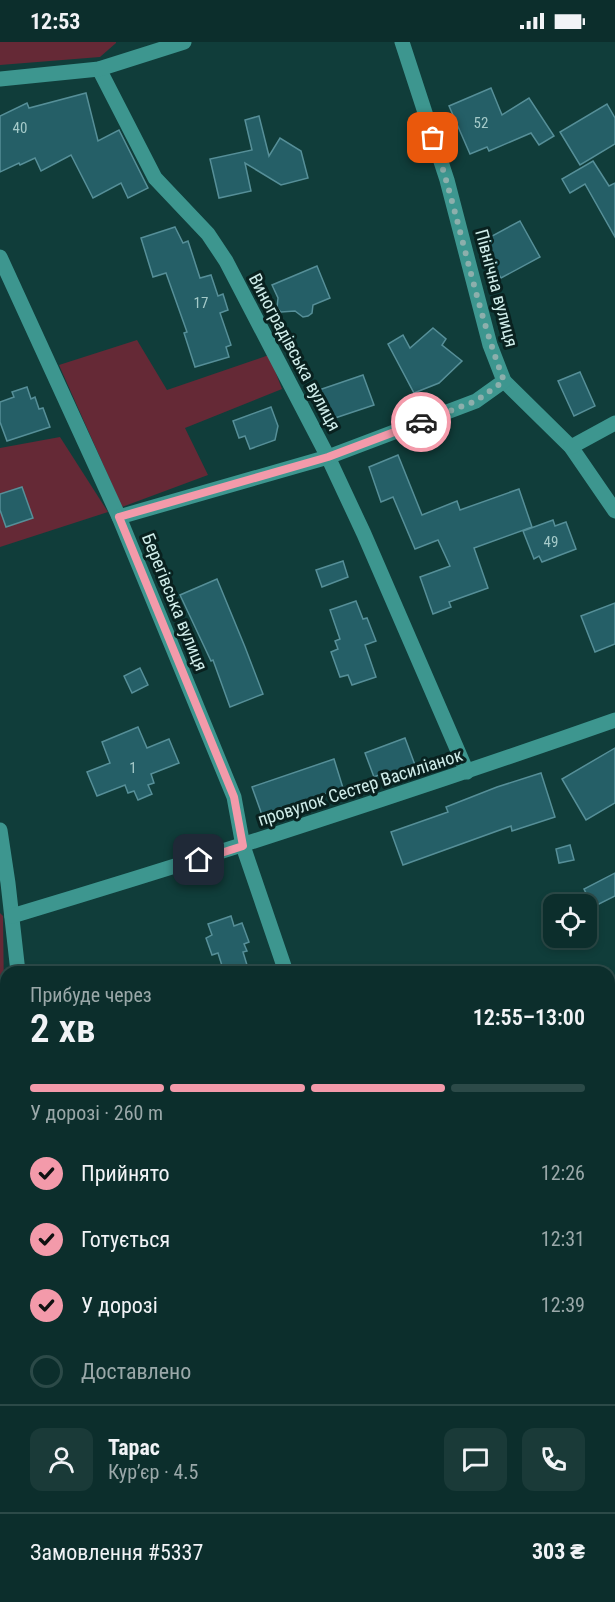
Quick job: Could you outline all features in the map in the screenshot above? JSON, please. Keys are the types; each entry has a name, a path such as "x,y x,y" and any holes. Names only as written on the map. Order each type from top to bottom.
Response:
{"street":[{"path":"0,79 99,69 142,48 184,42"},
{"name":"Північна вулиця","path":"402,42 447,180 490,345 504,381 571,447 615,511"},
{"name":"Виноградівська вулиця","path":"99,69 155,178 208,234 226,261 328,457 364,534 467,772"},
{"name":"Берегівська вулиця","path":"0,257 119,517 234,797 243,846 284,966"},
{"path":"119,517 328,457 476,401 504,381"},
{"path":"571,447 615,423"},
{"name":"провулок Сестер Василіанок","path":"12,916 243,846 615,720"},
{"path":"0,830 17,966"}],"shaded area":[{"path":"0,42 116,43 100,57 0,65"},
{"path":"137,340 167,390 269,355 282,389 185,428 208,475 122,507 59,365"},
{"path":"60,437 108,512 0,547 0,448"},
{"path":"0,913 3,916 4,966 0,966"}],"building":[{"path":"491,88 502,115 529,98 554,136 539,145 531,133 489,151 487,147 470,154 449,106"},
{"path":"86,93 98,141 119,130 148,188 128,198 121,183 93,198 71,155 41,171 35,158 0,172 0,116 27,103 29,108"},
{"path":"607,104 615,118 615,144 580,165 560,132"},
{"path":"259,116 269,156 280,138 301,151 308,178 281,185 245,163 251,191 219,198 210,159 252,150 245,120"},
{"path":"593,161 609,186 615,183 615,237 585,184 570,193 562,179"},
{"path":"520,221 540,257 501,278 481,242"},
{"path":"175,227 183,243 188,241 200,278 211,275 218,296 223,294 228,310 220,313 231,345 226,347 229,357 195,367 184,333 187,332 166,273 153,277 141,238"},
{"path":"317,266 330,298 313,305 312,313 308,316 303,317 295,311 281,312 277,308 278,298 272,285"},
{"path":"433,328 446,339 442,345 462,361 439,383 414,393 388,344 403,335 410,348"},
{"path":"580,372 595,406 574,416 558,381"},
{"path":"363,375 374,405 329,420 319,390"},
{"path":"27,387 31,399 35,397 39,409 43,408 50,427 7,441 0,422 0,402 14,397 12,392"},
{"path":"271,407 278,426 275,440 250,449 245,436 239,438 233,421"},
{"path":"398,455 422,515 457,501 460,510 519,489 532,527 474,548 488,588 449,602 451,607 433,614 420,577 450,566 438,540 415,549 393,497 381,502 369,467"},
{"path":"22,487 33,518 6,527 0,510 0,494"},
{"path":"553,520 555,526 566,522 576,549 542,562 539,556 534,559 523,531"},
{"path":"343,561 348,577 322,587 316,570"},
{"path":"217,579 263,694 230,707 213,660 211,661 180,595"},
{"path":"356,601 363,619 367,618 376,641 365,645 376,677 352,685 348,675 340,677 331,652 338,649 335,641 340,639 330,610"},
{"path":"615,603 615,644 595,652 581,616"},
{"path":"140,668 148,685 132,693 124,676"},
{"path":"138,727 147,748 169,739 179,763 151,774 154,783 148,785 152,794 138,800 134,791 128,793 125,785 97,796 87,772 110,763 102,742"},
{"path":"405,738 415,765 374,777 365,753"},
{"path":"615,748 615,803 586,820 562,779"},
{"path":"334,759 343,788 262,815 252,787"},
{"path":"541,773 555,817 512,831 511,826 403,865 391,832 448,812 446,807"},
{"path":"570,845 574,860 559,863 556,849"},
{"path":"615,873 615,896 597,905 597,894 586,894 584,889"},
{"path":"231,916 234,926 242,923 249,942 244,944 247,951 243,952 247,965 222,966 218,953 212,955 206,938 212,935 208,924"}],"way so far":[{"path":"421,422 476,401 504,381 490,345 447,180 433,138"}],"route":[{"path":"199,860 243,846 234,797 119,517 328,457 421,422"}]}
